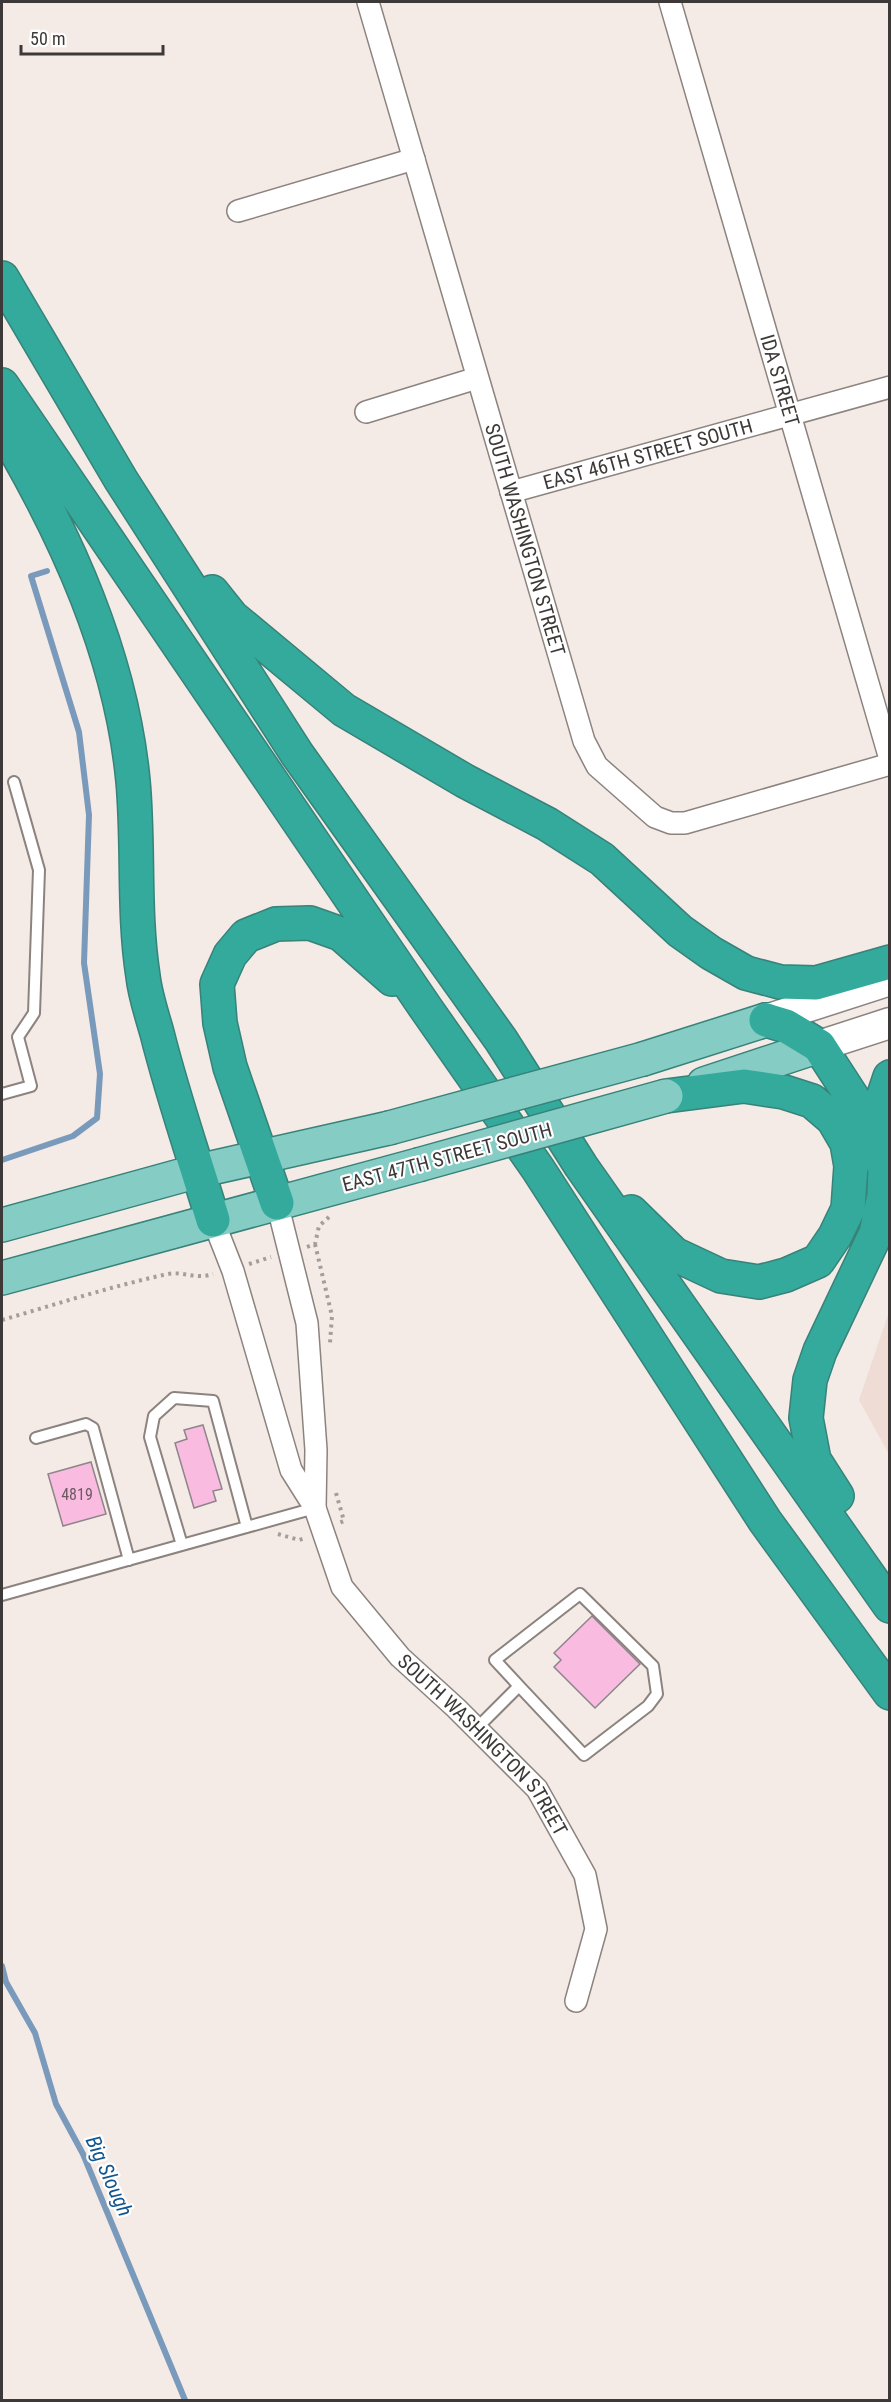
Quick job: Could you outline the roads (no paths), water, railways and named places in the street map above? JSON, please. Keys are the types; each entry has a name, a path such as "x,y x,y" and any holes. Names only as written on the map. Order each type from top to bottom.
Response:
{"highway":[{"path":"2,278 121,480 297,754 501,1040 580,1166 890,1606"},
{"path":"2,386 538,1169 765,1521 890,1693"},
{"path":"2,427 65,544 87,598 117,687 133,781 136,897 143,977 176,1108 213,1220"},
{"path":"121,480 232,617 344,710 465,781 547,824 602,859 680,931 711,953 746,973 780,982 816,983 890,962"},
{"path":"277,1203 230,1067 220,1023 217,984 230,955 246,936 276,924 310,923 340,934 427,1010"},
{"path":"766,1020 786,1026 819,1046 854,1100 875,1138 885,1170 884,1196 876,1233 820,1351 810,1380 806,1418 814,1460 890,1582"},
{"path":"875,1138 880,1107 890,1077"},
{"path":"580,1166 674,1254 721,1276 759,1282 786,1275 819,1261 848,1209 851,1166 847,1143 833,1119 812,1101 764,1088 744,1086 666,1096"}],"main road":[{"path":"2,1225 198,1171 390,1128 644,1059 890,980"},
{"name":"EAST 47TH STREET SOUTH","path":"2,1278 418,1166 666,1096 890,1023"}],"street":[{"name":"SOUTH WASHINGTON STREET","path":"368,2 511,492 590,755 597,766 654,817 670,823 685,823 890,764"},
{"name":"IDA STREET","path":"670,2 890,759"},
{"path":"238,210 414,159"},
{"path":"366,412 477,378"},
{"name":"EAST 46TH STREET SOUTH","path":"511,492 890,387"},
{"name":"SOUTH WASHINGTON STREET","path":"277,1203 307,1323 316,1450 315,1508"},
{"name":"SOUTH WASHINGTON STREET","path":"213,1220 232,1269 291,1470 315,1508 342,1587 400,1657 477,1728 537,1789 585,1875 596,1929 576,2001"}],"lane":[{"path":"2,1094 31,1086 18,1037 34,1013 39,870 14,782"},
{"path":"182,1545 150,1437 154,1416 174,1398 213,1401 247,1527"},
{"path":"36,1438 86,1424 93,1428 129,1560"},
{"path":"2,1595 315,1508"},
{"path":"580,1594 653,1666 657,1694 648,1706 584,1755 519,1686 495,1660 580,1594"},
{"path":"477,1728 519,1686"}],"waterway":[{"path":"2,1160 73,1136 97,1118 100,1074 84,963 89,815 79,732 31,576 47,571"},
{"name":"Big Slough","path":"2,1966 6,1982 35,2033 56,2104 83,2154 185,2400"}]}
